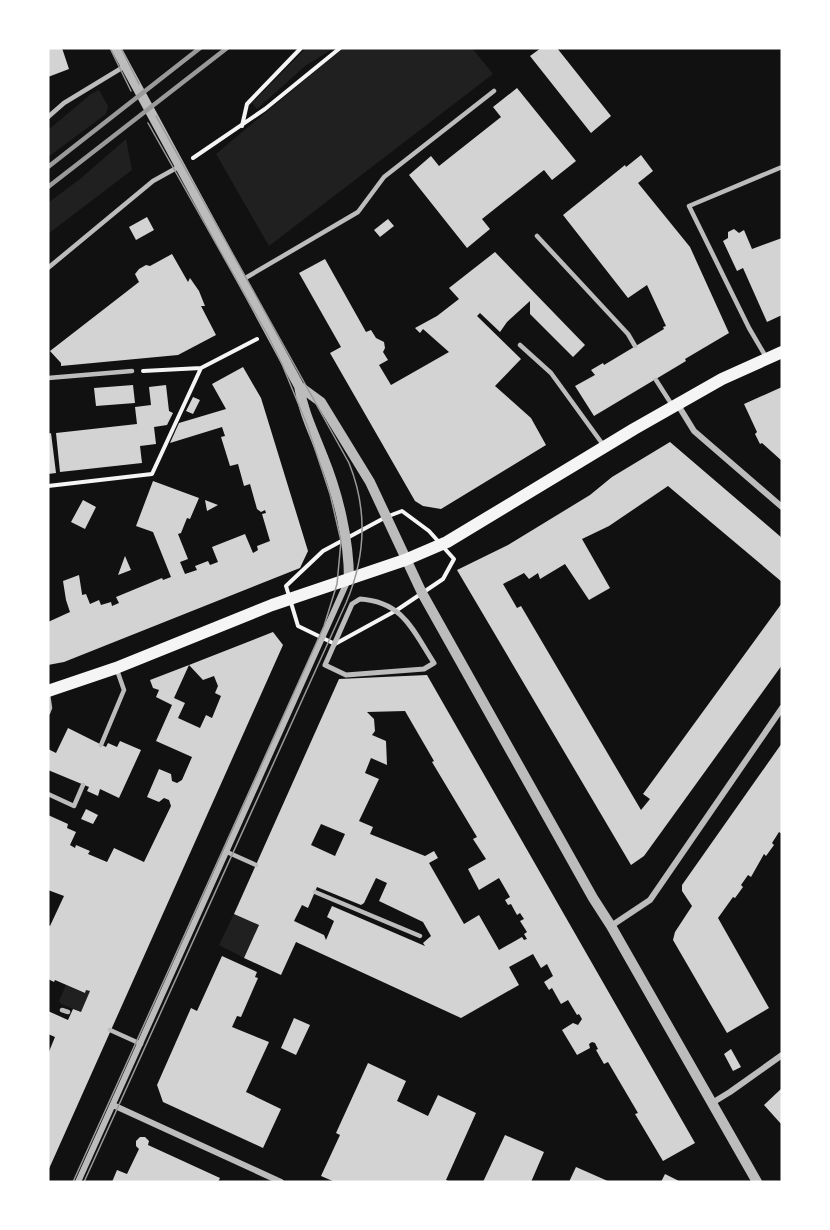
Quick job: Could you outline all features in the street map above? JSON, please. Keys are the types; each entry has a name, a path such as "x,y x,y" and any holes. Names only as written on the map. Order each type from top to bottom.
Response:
{"main road":[{"path":"48,693 272,605 405,560 459,536 604,447 722,379 782,352"}],"street":[{"path":"78,1182 349,580 342,520 324,458 302,407 299,386 116,48"},
{"path":"299,386 321,402 370,482 405,560 593,898 612,926 757,1182"},
{"path":"675,406 694,431 782,507"},
{"path":"360,599 374,600 397,610 405,617 434,663 424,669 346,675 326,665 352,604 360,599"},
{"path":"612,926 650,900 782,708"},
{"path":"712,1103 782,1055"},
{"path":"113,1105 281,1182"}],"lane":[{"path":"48,117 64,104 125,66"},
{"path":"242,280 358,212 384,177 494,91"},
{"path":"48,268 153,181 180,166"},
{"path":"767,359 749,328 689,206 782,167"},
{"path":"537,236 628,334 635,346"},
{"path":"520,345 551,374 604,447"},
{"path":"48,378 132,371"},
{"path":"656,380 675,406"},
{"path":"101,745 124,690 116,668"},
{"path":"48,693 50,708 48,713"},
{"path":"48,794 74,806 83,785"},
{"path":"227,852 256,865"},
{"path":"315,892 420,936"},
{"path":"110,1030 141,1044"}],"path":[{"path":"242,126 247,104 302,48"},
{"path":"180,166 242,126 340,48"},
{"path":"132,371 201,368 271,332"},
{"path":"48,486 152,474 201,368"}],"shaded area":[{"path":"306,48 334,48 305,66 257,109 252,103"},
{"path":"343,48 472,48 493,74 269,246 216,154"},
{"path":"99,90 108,106 106,114 48,157 48,130"},
{"path":"126,139 132,170 48,234 48,203"},
{"path":"234,914 259,925 244,958 219,945"},
{"path":"66,985 84,993 86,990 90,991 81,1012 59,1001"}],"building":[{"path":"48,48 62,48 69,69 48,77"},
{"path":"541,48 557,48 611,116 591,133 530,56"},
{"path":"517,88 576,161 552,180 544,170 482,219 490,229 467,248 409,175 431,156 439,166 501,117 493,107"},
{"path":"641,155 653,171 638,183 690,247 729,333 594,416 575,386 595,375 591,370 603,363 604,365 666,326 647,285 628,298 563,215 625,165 626,167"},
{"path":"147,217 154,230 136,240 129,227"},
{"path":"388,219 394,226 380,237 374,230"},
{"path":"734,229 739,233 744,230 752,249 782,238 782,315 767,322 743,268 737,271 723,241 728,238 728,232"},
{"path":"495,252 585,345 573,357 530,314 530,301 507,322 500,332 480,313 477,316 521,359 495,386 531,418 546,445 441,509 423,506 415,501 330,353 341,347 299,273 325,259 366,332 371,330 376,338 384,342 383,352 388,360 379,365 391,385 449,352 423,329 420,333 415,328 437,316 459,299 449,288"},
{"path":"172,254 188,282 190,278 199,291 205,306 201,306 216,335 178,355 61,366 50,351 139,282 135,274 139,269 146,265 150,266"},
{"path":"243,367 261,398 308,551 300,568 64,662 48,665 48,622 70,612 63,581 79,575 82,595 86,594 90,604 99,600 101,605 111,602 112,606 119,603 116,597 162,578 163,580 171,577 153,532 136,526 153,481 199,498 190,519 187,518 181,533 178,534 188,559 180,562 185,574 197,570 195,566 208,561 210,565 218,562 212,547 245,534 253,553 258,550 257,546 270,541 262,514 266,513 265,510 261,512 257,509 250,484 244,486 238,464 230,466 221,437 225,436 222,427 170,443 179,423 226,409 212,384"},
{"path":"133,385 135,403 96,406 94,388"},
{"path":"166,385 169,411 173,413 167,425 154,427 156,444 140,446 142,463 60,472 56,433 137,424 135,407 151,405 149,387"},
{"path":"782,387 782,461 762,443 760,444 744,404"},
{"path":"193,397 200,400 193,414 186,411"},
{"path":"51,433 56,473 48,474 48,434"},
{"path":"670,442 782,538 782,582 668,486 609,526 582,539 610,588 589,600 565,564 540,579 538,573 529,579 524,573 503,584 517,608 521,606 641,810 650,799 643,794 782,603 782,665 644,856 631,865 457,570 508,545 590,495 612,477"},
{"path":"83,500 96,507 85,529 71,522"},
{"path":"205,500 218,505 207,511"},
{"path":"125,556 131,570 118,575"},
{"path":"273,632 283,645 48,1171 48,1054 55,1037 48,1034 48,1011 68,1020 73,1009 81,1012 90,991 86,990 85,993 48,979 48,925 50,926 64,896 48,890 48,815 68,824 67,828 76,832 70,845 75,848 76,845 90,851 88,854 107,862 114,848 144,862 171,806 169,800 164,798 159,802 147,797 159,769 171,774 172,781 177,783 182,780 192,757 156,741 172,705 156,697 159,690 153,688 150,680","holes":["189,665 203,680 214,676 218,686 215,693 221,696 212,718 206,715 200,728 178,718 185,703 174,698"]},
{"path":"427,675 695,1143 663,1161 608,1062 604,1064 596,1050 598,1049 595,1043 589,1044 590,1048 577,1055 562,1030 573,1023 578,1025 582,1019 568,1000 561,1004 552,988 549,990 544,982 553,976 547,964 541,968 533,954 509,967 519,985 461,1018 296,942 281,975 244,958 259,925 234,914 339,679","holes":["405,711 434,761 432,762 477,837 473,839 486,859 468,869 479,890 499,878 510,897 505,900 508,905 511,904 517,915 520,913 524,919 520,921 527,932 524,934 527,939 524,940 522,937 499,950 479,915 464,924 429,863 438,858 434,851 425,856 370,834 373,827 359,821 379,779 365,773 371,758 387,765 386,741 372,735 375,731 374,719 367,712","321,824 345,834 335,856 311,845","376,878 387,883 379,901 423,922 431,936 423,943 425,946 332,906 327,917 334,921 326,940 324,935 294,921 302,905 308,908 317,887 361,905"]},
{"path":"68,728 106,747 108,743 117,747 120,741 141,750 119,798 100,789 98,796 87,791 89,787 48,770 48,749 56,753"},
{"path":"782,743 782,834 779,832 772,843 774,845 766,856 764,854 751,877 748,875 741,885 743,887 718,918 769,1008 727,1033 673,940 675,932 692,906 682,891 682,885"},
{"path":"86,809 98,815 93,824 81,819"},
{"path":"222,956 257,972 255,977 258,978 241,1017 237,1016 232,1027 269,1042 246,1092 281,1109 263,1148 163,1102 157,1085 191,1008 197,1011"},
{"path":"294,1018 310,1025 296,1055 281,1048"},
{"path":"731,1049 741,1067 733,1071 724,1054"},
{"path":"368,1063 406,1081 397,1101 428,1116 438,1095 476,1113 446,1180 450,1182 335,1182 321,1176 340,1135 336,1133"},
{"path":"782,1088 782,1125 764,1105"},
{"path":"505,1135 544,1152 531,1182 483,1182"},
{"path":"140,1137 145,1137 149,1141 148,1145 220,1178 218,1182 112,1182 117,1170 127,1174 139,1149 136,1141"},
{"path":"576,1167 610,1182 569,1182"},
{"path":"665,1174 681,1182 661,1182"}],"tram line":[{"path":"110,48 131,91"},
{"path":"121,48 139,84"},
{"path":"84,1182 346,603 358,568 361,550 362,516 349,463 156,116"},
{"path":"73,1182 324,626 337,584 341,541 330,494 307,425 282,364 148,123"}],"railway":[{"path":"48,167 200,48"},
{"path":"48,187 227,48"}]}
